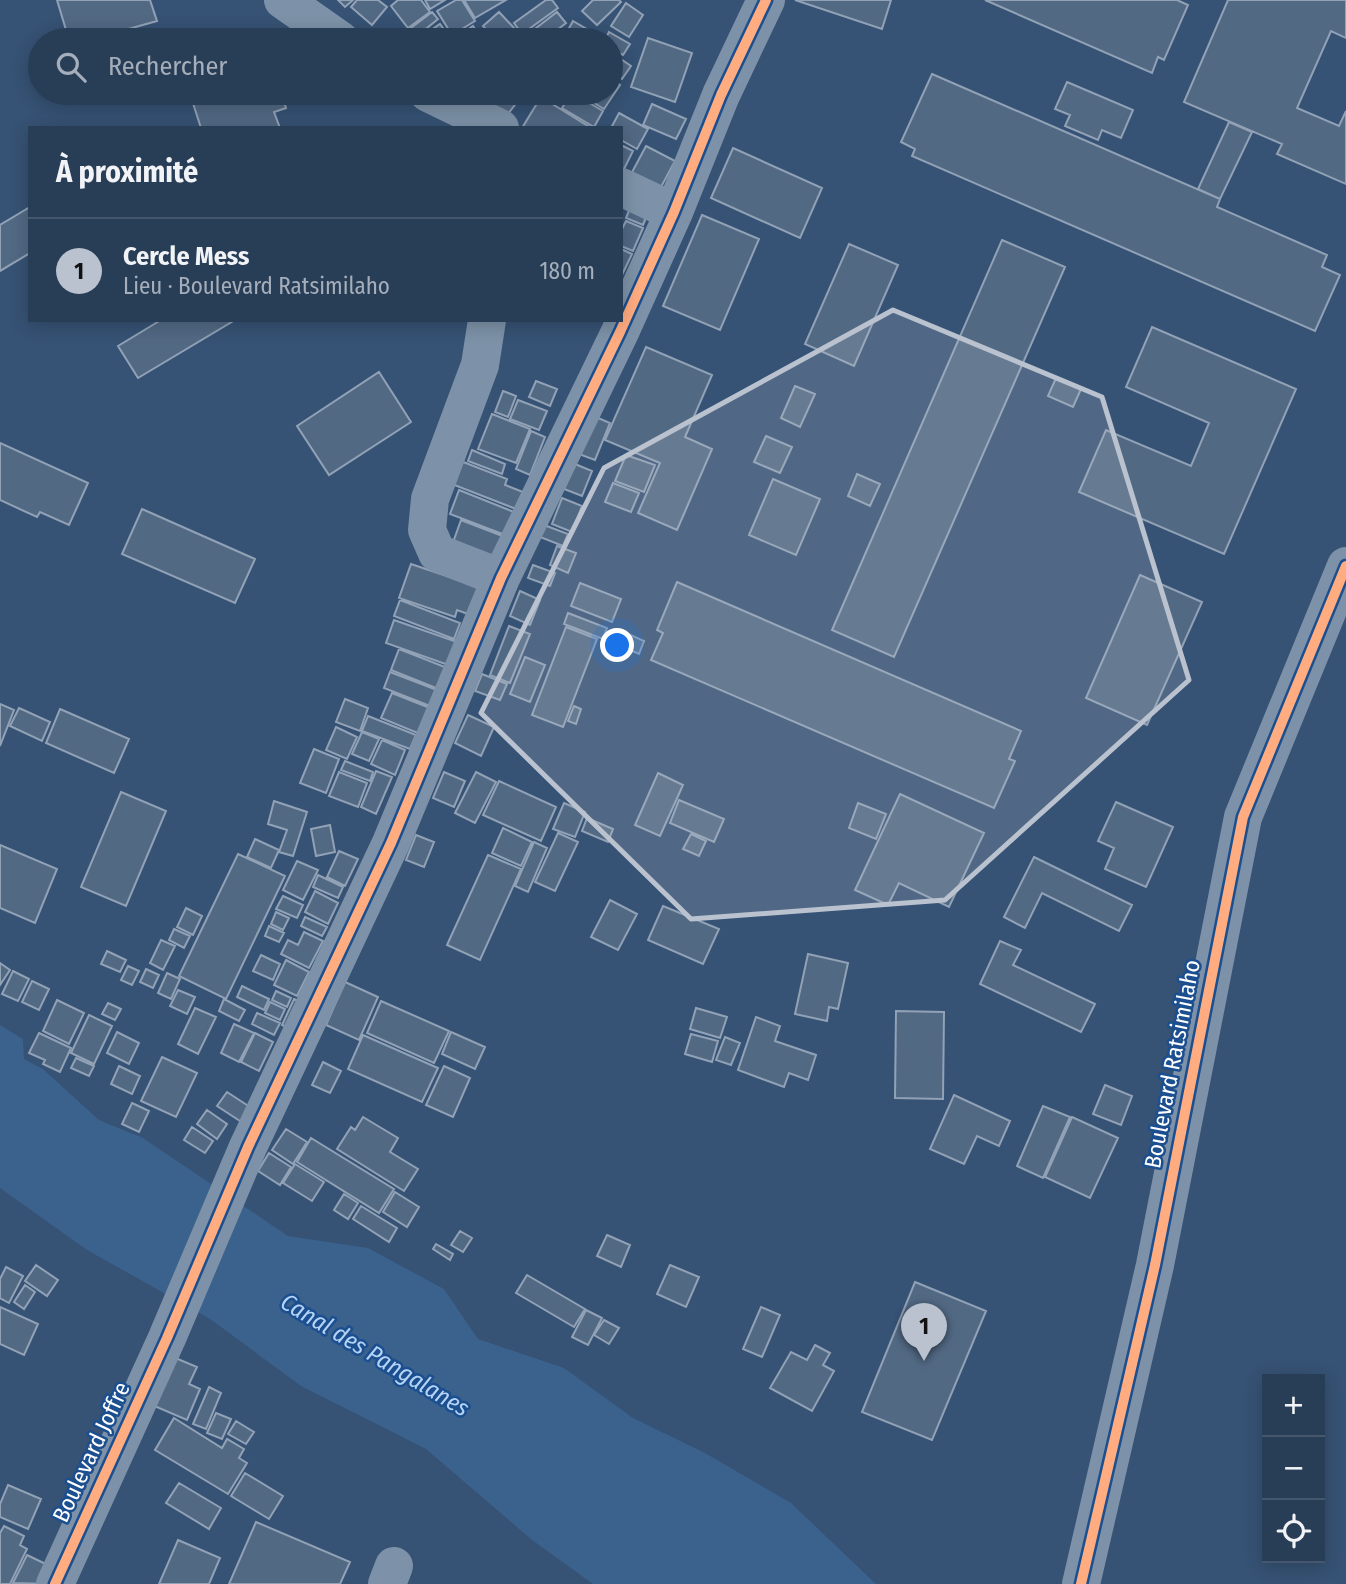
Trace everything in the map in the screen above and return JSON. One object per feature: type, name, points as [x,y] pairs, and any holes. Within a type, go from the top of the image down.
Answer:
[{"type":"street","points":[[283,0],[324,28]]},
{"type":"street","name":"Boulevard Joffre","points":[[55,1584],[167,1338],[248,1147],[391,843],[501,578],[620,332],[674,212],[721,95],[766,0]]},
{"type":"street","points":[[453,105],[496,126]]},
{"type":"street","points":[[623,188],[674,212]]},
{"type":"street","points":[[486,322],[480,365],[430,499],[427,530],[437,553],[501,578]]},
{"type":"street","name":"Boulevard Ratsimilaho","points":[[1081,1584],[1155,1265],[1243,817],[1346,566]]},
{"type":"highlighted area","points":[[893,310],[1102,397],[1189,680],[945,900],[691,919],[481,713],[604,468]]},
{"type":"water","name":"Canal des Pangalanes","points":[[0,1025],[23,1039],[24,1059],[43,1069],[99,1120],[143,1138],[288,1236],[368,1248],[444,1289],[478,1339],[564,1368],[633,1418],[705,1453],[791,1503],[876,1584],[593,1584],[532,1540],[426,1449],[301,1386],[210,1319],[87,1250],[0,1188]]},
{"type":"building","points":[[57,0],[150,0],[157,21],[132,28],[65,28]]},
{"type":"building","points":[[338,0],[353,0],[345,7]]},
{"type":"building","points":[[357,0],[378,0],[387,7],[372,25],[351,7]]},
{"type":"building","points":[[398,0],[421,0],[430,12],[408,28],[391,6]]},
{"type":"building","points":[[425,0],[445,0],[430,9]]},
{"type":"building","points":[[456,0],[462,0],[475,21],[464,28],[448,28],[437,11]]},
{"type":"building","points":[[464,0],[506,0],[475,18]]},
{"type":"building","points":[[546,0],[552,0],[558,8],[530,28],[518,28],[514,23]]},
{"type":"building","points":[[593,0],[621,2],[597,25],[582,11]]},
{"type":"building","points":[[795,0],[891,0],[882,29]]},
{"type":"building","points":[[985,0],[1177,0],[1188,5],[1164,60],[1158,57],[1152,73]]},
{"type":"building","points":[[1228,0],[1346,0],[1346,38],[1331,31],[1297,108],[1339,126],[1346,111],[1346,184],[1277,154],[1282,144],[1184,102]]},
{"type":"building","points":[[626,3],[643,15],[629,37],[623,33],[623,28],[611,26]]},
{"type":"building","points":[[432,12],[438,19],[427,28],[411,28]]},
{"type":"building","points":[[499,12],[514,28],[485,28],[483,26]]},
{"type":"building","points":[[557,12],[566,23],[560,28],[536,28]]},
{"type":"building","points":[[573,21],[585,28],[569,28]]},
{"type":"building","points":[[648,38],[692,53],[675,102],[631,87]]},
{"type":"building","points":[[623,40],[630,44],[623,55]]},
{"type":"building","points":[[623,61],[631,66],[623,78]]},
{"type":"building","points":[[932,74],[1220,199],[1217,207],[1327,255],[1322,267],[1340,275],[1315,331],[912,156],[915,149],[901,142]]},
{"type":"building","points":[[1067,82],[1133,110],[1121,138],[1102,130],[1098,140],[1065,126],[1070,115],[1055,109]]},
{"type":"building","points":[[652,104],[686,119],[676,139],[643,125]]},
{"type":"building","points":[[194,105],[285,105],[286,108],[274,112],[279,126],[200,126]]},
{"type":"building","points":[[487,105],[515,105],[504,119]]},
{"type":"building","points":[[536,105],[554,105],[588,126],[523,126]]},
{"type":"building","points":[[564,105],[593,105],[603,111],[592,126],[562,108]]},
{"type":"building","points":[[619,113],[648,129],[637,149],[623,141],[623,126],[612,126]]},
{"type":"building","points":[[1229,122],[1252,132],[1220,199],[1198,189]]},
{"type":"building","points":[[623,146],[633,151],[623,171]]},
{"type":"building","points":[[646,146],[675,161],[660,189],[631,174]]},
{"type":"building","points":[[733,148],[822,188],[800,238],[711,198]]},
{"type":"building","points":[[633,201],[650,208],[643,225],[626,218]]},
{"type":"building","points":[[28,208],[28,254],[0,271],[0,225]]},
{"type":"building","points":[[702,215],[759,239],[720,330],[663,306]]},
{"type":"building","points":[[626,221],[643,228],[633,251],[623,247],[623,227]]},
{"type":"building","points":[[1002,240],[1065,267],[894,657],[832,630]]},
{"type":"building","points":[[849,244],[898,265],[854,366],[805,344]]},
{"type":"building","points":[[623,250],[632,254],[623,273]]},
{"type":"building","points":[[158,322],[232,322],[138,378],[118,346]]},
{"type":"building","points":[[1152,327],[1296,389],[1224,554],[1079,492],[1106,430],[1191,466],[1209,423],[1126,387]]},
{"type":"building","points":[[646,347],[712,375],[685,437],[712,449],[677,530],[638,513],[660,463],[605,440]]},
{"type":"building","points":[[379,372],[411,422],[329,475],[297,426]]},
{"type":"building","points":[[1056,378],[1081,389],[1073,407],[1048,396]]},
{"type":"building","points":[[536,381],[557,389],[550,406],[529,397]]},
{"type":"building","points":[[795,386],[815,394],[800,427],[781,418]]},
{"type":"building","points":[[503,391],[516,396],[508,417],[495,412]]},
{"type":"building","points":[[518,400],[547,411],[539,430],[510,419]]},
{"type":"building","points":[[492,414],[530,429],[516,463],[478,449]]},
{"type":"building","points":[[591,415],[610,423],[595,460],[576,453]]},
{"type":"building","points":[[531,431],[545,437],[530,475],[516,469]]},
{"type":"building","points":[[766,436],[792,447],[780,473],[754,462]]},
{"type":"building","points":[[0,443],[88,483],[69,525],[40,512],[37,517],[0,500]]},
{"type":"building","points":[[472,450],[505,464],[502,474],[468,461]]},
{"type":"building","points":[[626,455],[655,465],[644,492],[615,481]]},
{"type":"building","points":[[453,458],[507,479],[505,485],[523,492],[516,509],[444,481]]},
{"type":"building","points":[[575,464],[592,471],[582,496],[564,489]]},
{"type":"building","points":[[857,474],[880,484],[870,506],[848,496]]},
{"type":"building","points":[[773,479],[820,499],[796,555],[749,535]]},
{"type":"building","points":[[613,483],[639,493],[631,512],[605,502]]},
{"type":"building","points":[[459,490],[514,512],[505,535],[450,514]]},
{"type":"building","points":[[562,498],[582,506],[572,532],[552,524]]},
{"type":"building","points":[[142,509],[255,559],[235,603],[122,554]]},
{"type":"building","points":[[461,520],[505,537],[494,565],[451,548]]},
{"type":"building","points":[[544,525],[568,534],[563,546],[540,537]]},
{"type":"building","points":[[557,546],[576,553],[568,573],[550,565]]},
{"type":"building","points":[[411,564],[485,589],[476,617],[457,610],[455,617],[399,598]]},
{"type":"building","points":[[533,565],[555,573],[550,586],[528,578]]},
{"type":"building","points":[[1140,575],[1202,602],[1147,725],[1086,698]]},
{"type":"building","points":[[677,582],[1021,731],[1009,759],[1015,761],[994,808],[651,660],[663,633],[657,630]]},
{"type":"building","points":[[580,583],[621,599],[612,622],[571,606]]},
{"type":"building","points":[[520,591],[540,600],[530,625],[510,616]]},
{"type":"building","points":[[400,600],[460,623],[454,639],[394,616]]},
{"type":"building","points":[[568,613],[607,628],[603,639],[564,624]]},
{"type":"building","points":[[394,620],[460,643],[451,666],[386,643]]},
{"type":"building","points":[[509,626],[530,634],[510,683],[490,675]]},
{"type":"building","points":[[566,627],[597,639],[563,727],[532,715]]},
{"type":"building","points":[[626,633],[644,641],[639,654],[621,646]]},
{"type":"building","points":[[399,649],[450,669],[441,690],[391,670]]},
{"type":"building","points":[[525,657],[545,665],[530,702],[510,694]]},
{"type":"building","points":[[390,672],[437,690],[430,706],[384,688]]},
{"type":"building","points":[[482,674],[507,684],[500,700],[475,691]]},
{"type":"building","points":[[392,693],[435,710],[425,736],[381,718]]},
{"type":"building","points":[[345,699],[368,708],[360,731],[336,722]]},
{"type":"building","points":[[0,704],[14,710],[0,746]]},
{"type":"building","points":[[574,706],[581,709],[576,724],[568,721]]},
{"type":"building","points":[[19,708],[50,722],[42,741],[10,726]]},
{"type":"building","points":[[60,709],[129,739],[114,773],[46,743]]},
{"type":"building","points":[[468,715],[494,727],[481,756],[455,743]]},
{"type":"building","points":[[368,716],[416,735],[410,749],[362,731]]},
{"type":"building","points":[[336,727],[357,737],[347,759],[326,750]]},
{"type":"building","points":[[362,732],[379,739],[369,761],[352,754]]},
{"type":"building","points":[[382,740],[405,750],[395,775],[371,764]]},
{"type":"building","points":[[314,749],[339,759],[326,793],[300,783]]},
{"type":"building","points":[[345,761],[373,772],[370,781],[341,770]]},
{"type":"building","points":[[376,771],[392,777],[376,814],[361,807]]},
{"type":"building","points":[[339,772],[367,783],[358,807],[329,796]]},
{"type":"building","points":[[444,772],[465,781],[454,807],[433,798]]},
{"type":"building","points":[[476,772],[496,782],[475,823],[455,813]]},
{"type":"building","points":[[658,773],[683,785],[660,836],[635,825]]},
{"type":"building","points":[[499,781],[556,807],[541,841],[483,815]]},
{"type":"building","points":[[121,792],[166,811],[126,906],[81,887]]},
{"type":"building","points":[[900,794],[984,833],[949,907],[899,883],[888,905],[855,890]]},
{"type":"building","points":[[679,800],[724,819],[714,842],[670,823]]},
{"type":"building","points":[[274,801],[307,812],[293,856],[279,852],[287,830],[268,824]]},
{"type":"building","points":[[1116,802],[1173,827],[1146,887],[1105,869],[1114,848],[1098,841]]},
{"type":"building","points":[[564,803],[585,812],[575,837],[553,829]]},
{"type":"building","points":[[858,803],[886,814],[876,839],[849,828]]},
{"type":"building","points":[[587,818],[613,829],[608,842],[582,831]]},
{"type":"building","points":[[330,825],[335,852],[316,856],[311,829]]},
{"type":"building","points":[[503,828],[532,842],[521,866],[492,853]]},
{"type":"building","points":[[558,833],[578,842],[555,891],[535,882]]},
{"type":"building","points":[[691,834],[706,841],[699,856],[683,849]]},
{"type":"building","points":[[416,835],[434,842],[424,867],[406,860]]},
{"type":"building","points":[[255,839],[279,850],[271,868],[247,857]]},
{"type":"building","points":[[534,842],[547,848],[528,892],[515,886]]},
{"type":"building","points":[[0,845],[57,869],[35,923],[0,908]]},
{"type":"building","points":[[339,851],[358,859],[345,886],[327,877]]},
{"type":"building","points":[[238,854],[285,876],[226,999],[179,976]]},
{"type":"building","points":[[488,855],[521,869],[480,960],[447,945]]},
{"type":"building","points":[[1034,857],[1132,905],[1119,931],[1042,893],[1025,928],[1004,917]]},
{"type":"building","points":[[297,861],[318,870],[303,900],[283,890]]},
{"type":"building","points":[[318,875],[343,887],[338,898],[313,887]]},
{"type":"building","points":[[315,891],[338,903],[328,924],[305,912]]},
{"type":"building","points":[[283,896],[303,905],[297,918],[276,909]]},
{"type":"building","points":[[610,900],[637,914],[618,950],[591,937]]},
{"type":"building","points":[[663,906],[719,929],[703,964],[648,940]]},
{"type":"building","points":[[186,908],[202,916],[193,935],[177,927]]},
{"type":"building","points":[[276,912],[289,918],[283,930],[271,924]]},
{"type":"building","points":[[305,917],[327,927],[322,936],[301,926]]},
{"type":"building","points":[[269,926],[284,933],[279,942],[265,936]]},
{"type":"building","points":[[174,929],[190,936],[184,948],[169,940]]},
{"type":"building","points":[[304,932],[323,941],[309,968],[281,954],[288,940],[298,945]]},
{"type":"building","points":[[161,940],[175,946],[163,970],[150,963]]},
{"type":"building","points":[[1000,941],[1021,950],[1013,965],[1095,1004],[1081,1032],[980,984]]},
{"type":"building","points":[[107,951],[126,960],[120,972],[101,964]]},
{"type":"building","points":[[808,954],[848,963],[838,1009],[829,1007],[827,1021],[795,1014]]},
{"type":"building","points":[[261,955],[280,964],[273,980],[253,971]]},
{"type":"building","points":[[286,960],[309,972],[297,996],[274,985]]},
{"type":"building","points":[[0,963],[10,970],[0,985]]},
{"type":"building","points":[[128,966],[139,971],[132,985],[121,980]]},
{"type":"building","points":[[146,969],[159,975],[153,988],[140,982]]},
{"type":"building","points":[[13,971],[29,979],[18,1001],[2,994]]},
{"type":"building","points":[[167,973],[180,979],[171,999],[158,993]]},
{"type":"building","points":[[32,981],[49,989],[39,1010],[22,1002]]},
{"type":"building","points":[[345,982],[378,997],[359,1040],[326,1025]]},
{"type":"building","points":[[242,986],[269,999],[264,1010],[237,997]]},
{"type":"building","points":[[178,990],[195,997],[187,1014],[170,1006]]},
{"type":"building","points":[[276,991],[291,998],[287,1007],[272,1000]]},
{"type":"building","points":[[224,999],[245,1010],[239,1021],[219,1011]]},
{"type":"building","points":[[294,999],[302,1003],[290,1029],[282,1025]]},
{"type":"building","points":[[57,1000],[84,1013],[69,1044],[43,1031]]},
{"type":"building","points":[[381,1001],[449,1031],[434,1063],[367,1033]]},
{"type":"building","points":[[270,1002],[285,1009],[280,1020],[265,1013]]},
{"type":"building","points":[[108,1003],[121,1009],[115,1020],[102,1014]]},
{"type":"building","points":[[195,1008],[216,1017],[198,1054],[178,1044]]},
{"type":"building","points":[[696,1008],[727,1017],[720,1038],[690,1029]]},
{"type":"building","points":[[896,1011],[944,1012],[943,1099],[895,1098]]},
{"type":"building","points":[[257,1013],[280,1023],[274,1035],[252,1024]]},
{"type":"building","points":[[89,1015],[112,1026],[94,1064],[71,1053]]},
{"type":"building","points":[[756,1017],[780,1026],[775,1041],[816,1055],[808,1080],[789,1073],[784,1087],[738,1070]]},
{"type":"building","points":[[234,1024],[254,1033],[239,1062],[221,1053]]},
{"type":"building","points":[[117,1032],[139,1043],[129,1064],[107,1053]]},
{"type":"building","points":[[451,1032],[485,1047],[475,1069],[442,1054]]},
{"type":"building","points":[[39,1033],[71,1048],[60,1072],[43,1064],[45,1060],[29,1053]]},
{"type":"building","points":[[255,1033],[273,1042],[259,1071],[241,1062]]},
{"type":"building","points":[[691,1034],[718,1041],[712,1062],[685,1054]]},
{"type":"building","points":[[363,1035],[438,1068],[422,1102],[348,1069]]},
{"type":"building","points":[[725,1037],[740,1043],[731,1065],[716,1060]]},
{"type":"building","points":[[162,1057],[197,1073],[176,1117],[141,1101]]},
{"type":"building","points":[[76,1058],[94,1066],[89,1076],[71,1068]]},
{"type":"building","points":[[323,1062],[341,1071],[330,1093],[312,1085]]},
{"type":"building","points":[[119,1066],[140,1076],[132,1094],[111,1084]]},
{"type":"building","points":[[444,1066],[470,1078],[453,1117],[426,1105]]},
{"type":"building","points":[[1105,1085],[1132,1096],[1121,1125],[1093,1114]]},
{"type":"building","points":[[227,1092],[253,1109],[243,1123],[217,1106]]},
{"type":"building","points":[[954,1095],[1010,1121],[999,1146],[977,1136],[964,1164],[930,1149]]},
{"type":"building","points":[[132,1103],[149,1111],[139,1132],[122,1124]]},
{"type":"building","points":[[1043,1106],[1070,1117],[1043,1178],[1017,1166]]},
{"type":"building","points":[[207,1110],[227,1124],[217,1139],[197,1124]]},
{"type":"building","points":[[363,1117],[398,1138],[390,1152],[418,1169],[404,1191],[337,1149],[351,1127],[355,1130]]},
{"type":"building","points":[[1072,1117],[1118,1138],[1090,1198],[1045,1177]]},
{"type":"building","points":[[192,1127],[213,1141],[205,1153],[184,1140]]},
{"type":"building","points":[[286,1129],[307,1142],[293,1164],[272,1150]]},
{"type":"building","points":[[311,1138],[394,1189],[379,1213],[297,1162]]},
{"type":"building","points":[[269,1153],[291,1167],[280,1185],[258,1171]]},
{"type":"building","points":[[295,1164],[324,1182],[312,1201],[283,1183]]},
{"type":"building","points":[[395,1192],[419,1207],[407,1227],[383,1212]]},
{"type":"building","points":[[344,1194],[358,1203],[348,1219],[334,1210]]},
{"type":"building","points":[[361,1206],[397,1228],[389,1242],[353,1219]]},
{"type":"building","points":[[460,1231],[472,1238],[463,1252],[451,1245]]},
{"type":"building","points":[[607,1235],[630,1245],[621,1267],[597,1256]]},
{"type":"building","points":[[436,1244],[453,1254],[450,1260],[433,1249]]},
{"type":"building","points":[[36,1265],[58,1280],[47,1296],[25,1281]]},
{"type":"building","points":[[670,1265],[699,1277],[686,1307],[657,1294]]},
{"type":"building","points":[[6,1267],[23,1276],[9,1303],[0,1298],[0,1279]]},
{"type":"building","points":[[527,1275],[585,1309],[574,1327],[516,1293]]},
{"type":"building","points":[[915,1282],[986,1311],[932,1440],[862,1412]]},
{"type":"building","points":[[25,1285],[35,1292],[24,1309],[14,1302]]},
{"type":"building","points":[[0,1307],[38,1324],[24,1355],[0,1344]]},
{"type":"building","points":[[761,1307],[780,1315],[762,1357],[743,1349]]},
{"type":"building","points":[[586,1310],[602,1318],[588,1345],[572,1337]]},
{"type":"building","points":[[604,1320],[619,1328],[609,1344],[594,1335]]},
{"type":"building","points":[[815,1345],[830,1353],[823,1365],[834,1371],[812,1411],[770,1388],[791,1352],[807,1360]]},
{"type":"building","points":[[173,1357],[197,1367],[189,1384],[200,1389],[187,1420],[152,1405]]},
{"type":"building","points":[[209,1387],[221,1393],[206,1429],[193,1424]]},
{"type":"building","points":[[216,1413],[231,1419],[222,1439],[207,1433]]},
{"type":"building","points":[[174,1418],[222,1448],[227,1439],[244,1449],[239,1458],[247,1463],[228,1494],[155,1450]]},
{"type":"building","points":[[236,1421],[254,1432],[246,1444],[228,1434]]},
{"type":"building","points":[[245,1473],[283,1496],[269,1519],[231,1496]]},
{"type":"building","points":[[179,1483],[221,1508],[209,1529],[166,1503]]},
{"type":"building","points":[[8,1485],[41,1499],[28,1529],[0,1517],[0,1504]]},
{"type":"building","points":[[256,1522],[350,1562],[340,1584],[229,1584]]},
{"type":"building","points":[[4,1526],[24,1536],[20,1545],[27,1549],[10,1584],[0,1584],[0,1533]]},
{"type":"building","points":[[178,1540],[220,1558],[209,1584],[159,1584]]},
{"type":"building","points":[[27,1555],[56,1569],[48,1584],[13,1583]]},
{"type":"cycle path","points":[[55,1584],[167,1338],[248,1147],[391,843],[501,578],[620,332],[674,212],[721,95],[766,0]]},
{"type":"cycle path","points":[[1081,1584],[1155,1265],[1243,817],[1346,566]]},
{"type":"place","name":"Cercle Mess","points":[[924,1361]]}]
